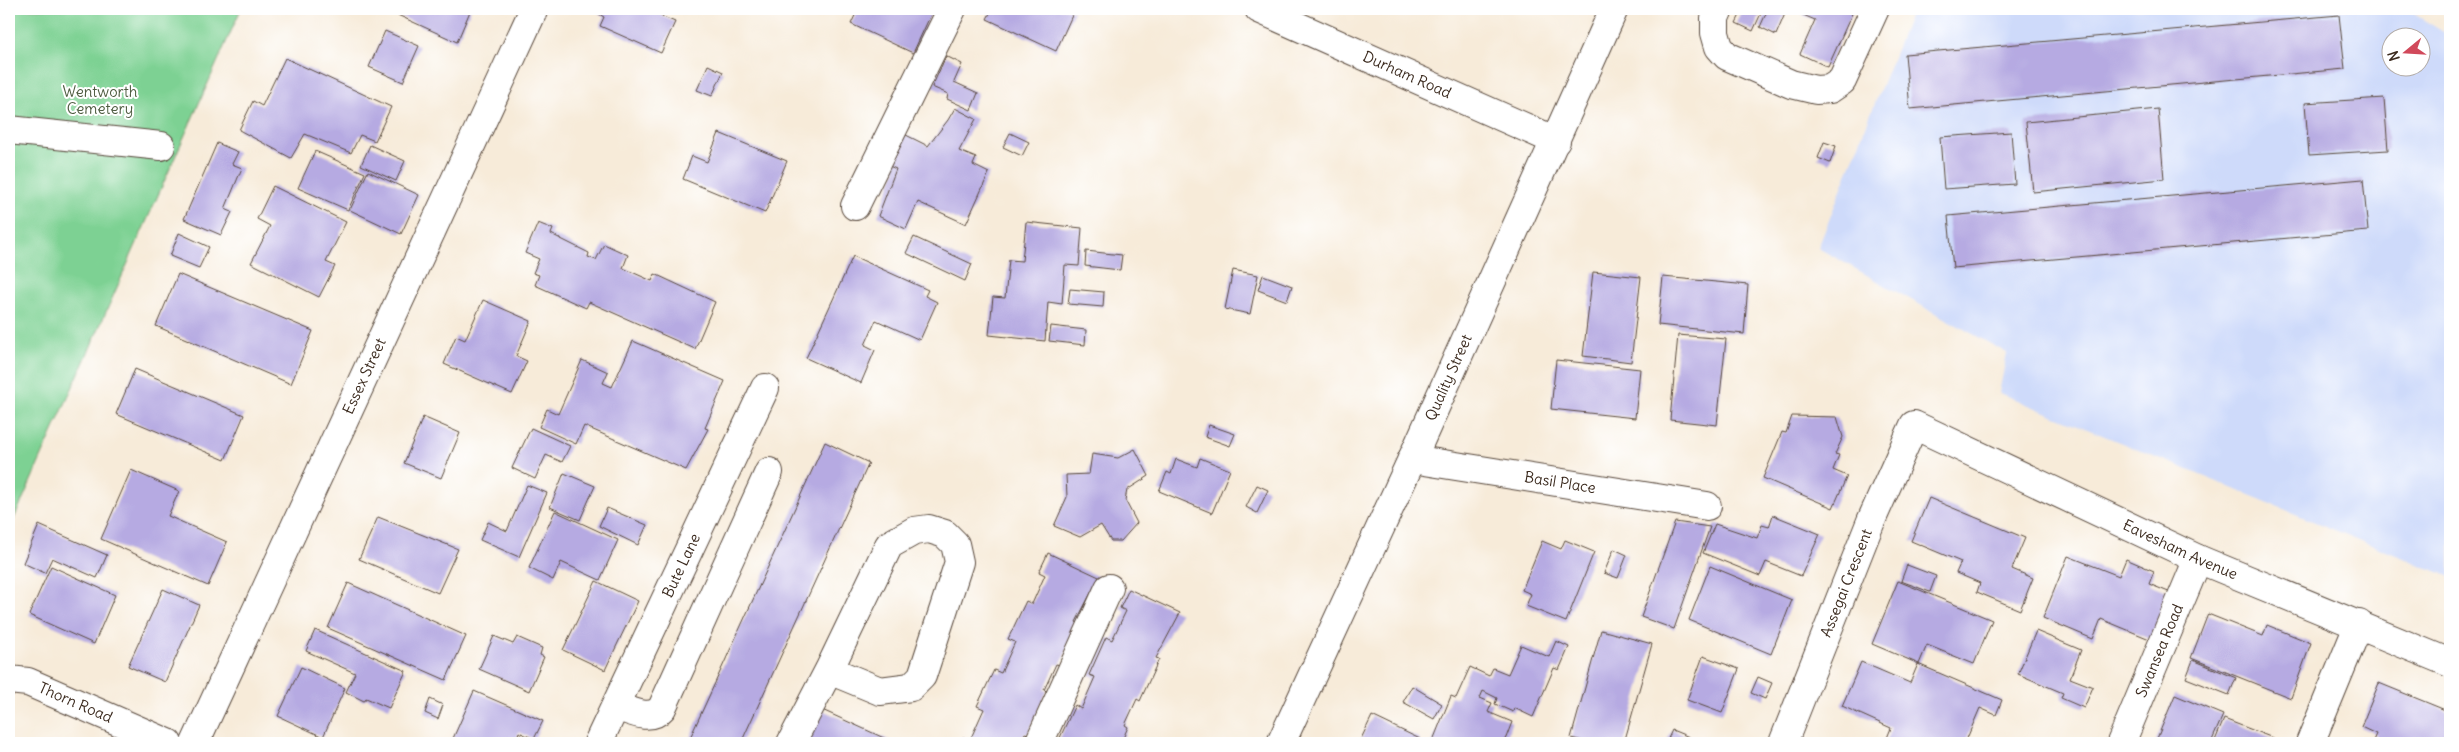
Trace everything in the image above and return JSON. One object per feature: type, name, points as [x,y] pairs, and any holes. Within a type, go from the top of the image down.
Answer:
[{"type":"street","name":"Essex Street","points":[[195,743],[534,9]]},
{"type":"street","points":[[855,206],[952,9]]},
{"type":"street","name":"Durham Road","points":[[1258,9],[1556,141]]},
{"type":"street","name":"Quality Street","points":[[1281,743],[1412,459],[1614,9]]},
{"type":"street","points":[[1719,9],[1715,18],[1715,33],[1719,47],[1727,56],[1791,84],[1816,90],[1830,89],[1842,81],[1875,9]]},
{"type":"street","points":[[9,130],[161,146]]},
{"type":"street","name":"Bute Lane","points":[[598,743],[765,388]]},
{"type":"street","name":"Eavesham Avenue","points":[[1914,425],[2198,559],[2450,663]]},
{"type":"street","name":"Assegai Crescent","points":[[1783,743],[1871,521],[1914,425]]},
{"type":"street","name":"Basil Place","points":[[1412,459],[1707,506]]},
{"type":"street","points":[[616,706],[650,715],[657,714],[662,708],[769,472]]},
{"type":"street","points":[[719,486],[753,507]]},
{"type":"street","points":[[792,743],[830,670],[889,544],[914,531],[929,530],[946,534],[956,544],[959,562],[922,676],[911,687],[880,691],[830,670]]},
{"type":"street","name":"Swansea Road","points":[[2121,743],[2198,559]]},
{"type":"street","points":[[1039,743],[1109,588]]},
{"type":"street","points":[[2310,743],[2359,624]]},
{"type":"street","name":"Thorn Road","points":[[9,680],[28,682],[168,743]]},
{"type":"shaded area","points":[[1912,9],[2406,9],[2450,36],[2450,577],[1999,393],[2007,353],[1818,248]]},
{"type":"green space","name":"Wentworth Cemetery","points":[[9,9],[241,9],[9,530]]},
{"type":"building","points":[[392,9],[471,9],[457,42],[391,12]]},
{"type":"building","points":[[602,9],[664,9],[661,16],[675,22],[661,53],[600,26],[604,17],[599,14]]},
{"type":"building","points":[[858,9],[927,9],[932,12],[913,53],[851,24]]},
{"type":"building","points":[[992,9],[1068,9],[1074,11],[1056,51],[987,19]]},
{"type":"building","points":[[1743,9],[1763,9],[1753,31],[1736,23]]},
{"type":"building","points":[[1768,9],[1787,9],[1776,35],[1760,27]]},
{"type":"building","points":[[1789,9],[1854,9],[1828,67],[1800,54],[1815,20]]},
{"type":"building","points":[[2339,15],[2345,69],[1910,109],[1905,54]]},
{"type":"building","points":[[385,31],[419,46],[403,82],[369,67]]},
{"type":"building","points":[[946,56],[962,64],[954,82],[978,93],[971,110],[947,99],[948,94],[932,87]]},
{"type":"building","points":[[285,58],[391,107],[375,141],[360,135],[351,153],[305,134],[291,158],[239,130],[253,101],[262,106]]},
{"type":"building","points":[[708,65],[723,72],[712,96],[697,90]]},
{"type":"building","points":[[2384,98],[2388,150],[2309,155],[2305,103]]},
{"type":"building","points":[[955,108],[976,119],[959,151],[976,158],[973,165],[989,173],[966,224],[918,202],[906,229],[878,216],[896,169],[887,165],[902,133],[928,146]]},
{"type":"building","points":[[2158,109],[2164,179],[2033,192],[2026,122]]},
{"type":"building","points":[[2011,132],[2015,184],[1944,189],[1940,137]]},
{"type":"building","points":[[719,133],[787,161],[765,213],[683,179],[692,156],[707,162]]},
{"type":"building","points":[[1010,133],[1029,142],[1022,156],[1003,147]]},
{"type":"building","points":[[1824,142],[1836,146],[1830,163],[1818,158]]},
{"type":"building","points":[[217,143],[238,152],[232,164],[242,168],[225,209],[232,212],[221,235],[184,219]]},
{"type":"building","points":[[370,145],[405,161],[396,181],[361,165]]},
{"type":"building","points":[[315,151],[365,173],[348,210],[298,188]]},
{"type":"building","points":[[368,171],[419,195],[401,234],[350,210]]},
{"type":"building","points":[[2363,179],[2368,231],[1953,268],[1948,216]]},
{"type":"building","points":[[273,186],[346,222],[326,262],[335,266],[319,297],[251,263],[270,226],[257,219]]},
{"type":"building","points":[[1026,222],[1082,228],[1079,266],[1065,265],[1062,304],[1048,302],[1045,341],[989,335],[993,297],[1005,298],[1009,260],[1022,261]]},
{"type":"building","points":[[538,223],[553,229],[551,234],[589,253],[588,257],[596,260],[604,244],[628,255],[623,268],[652,281],[655,274],[715,302],[695,349],[589,302],[586,308],[535,285],[539,275],[533,273],[539,259],[525,253]]},
{"type":"building","points":[[179,233],[209,247],[199,268],[170,256]]},
{"type":"building","points":[[914,237],[972,264],[965,281],[906,253]]},
{"type":"building","points":[[1086,251],[1122,255],[1120,270],[1085,266]]},
{"type":"building","points":[[853,256],[928,290],[925,296],[937,302],[920,340],[876,320],[865,345],[875,350],[861,383],[806,358]]},
{"type":"building","points":[[1233,270],[1258,275],[1250,314],[1225,309]]},
{"type":"building","points":[[1593,272],[1641,277],[1631,362],[1583,356]]},
{"type":"building","points":[[178,274],[313,331],[291,384],[156,326]]},
{"type":"building","points":[[1263,275],[1292,286],[1287,301],[1258,290]]},
{"type":"building","points":[[1663,277],[1748,285],[1744,334],[1658,325]]},
{"type":"building","points":[[1070,289],[1104,292],[1103,307],[1068,304]]},
{"type":"building","points":[[483,300],[531,321],[516,356],[527,361],[512,394],[444,364],[456,336],[465,340]]},
{"type":"building","points":[[1051,326],[1086,330],[1085,345],[1049,341]]},
{"type":"building","points":[[1678,335],[1726,339],[1717,425],[1670,420]]},
{"type":"building","points":[[633,341],[725,381],[705,428],[708,429],[686,470],[584,426],[576,444],[539,427],[547,409],[558,414],[582,360],[608,372],[603,383],[612,387]]},
{"type":"building","points":[[1556,360],[1640,369],[1635,418],[1551,409]]},
{"type":"building","points":[[135,369],[244,415],[225,460],[116,414]]},
{"type":"building","points":[[1792,416],[1837,417],[1843,437],[1835,454],[1839,455],[1833,470],[1847,476],[1833,508],[1763,478],[1782,432],[1786,433]]},
{"type":"building","points":[[423,417],[460,433],[441,478],[404,463]]},
{"type":"building","points":[[1209,425],[1235,434],[1230,446],[1205,437]]},
{"type":"building","points":[[531,428],[570,446],[562,462],[546,455],[535,479],[512,468]]},
{"type":"building","points":[[825,442],[869,463],[741,743],[690,743],[689,740]]},
{"type":"building","points":[[1135,449],[1149,476],[1127,490],[1125,500],[1137,523],[1121,541],[1111,541],[1101,525],[1080,537],[1054,526],[1067,497],[1066,475],[1089,474],[1092,454],[1118,458]]},
{"type":"building","points":[[1200,458],[1230,470],[1212,513],[1159,491],[1167,472],[1171,474],[1176,459],[1197,467]]},
{"type":"building","points":[[131,470],[179,491],[168,516],[227,542],[208,586],[101,539]]},
{"type":"building","points":[[564,473],[595,486],[580,520],[550,507]]},
{"type":"building","points":[[527,485],[547,493],[519,557],[480,540],[488,522],[507,531]]},
{"type":"building","points":[[1257,485],[1268,490],[1257,513],[1246,507]]},
{"type":"building","points":[[1929,498],[2025,538],[2012,569],[2033,578],[2020,610],[1977,592],[1980,583],[1956,573],[1961,562],[1911,541]]},
{"type":"building","points":[[607,508],[647,525],[638,545],[599,526]]},
{"type":"building","points":[[555,511],[618,540],[600,580],[561,562],[553,580],[529,568]]},
{"type":"building","points":[[1773,515],[1820,534],[1801,576],[1766,562],[1760,576],[1703,553],[1715,524],[1757,538],[1762,525],[1769,527]]},
{"type":"building","points":[[378,517],[458,549],[438,593],[359,559]]},
{"type":"building","points":[[1675,522],[1710,527],[1674,629],[1641,617]]},
{"type":"building","points":[[39,525],[107,555],[97,578],[52,558],[45,573],[23,563]]},
{"type":"building","points":[[1565,540],[1594,552],[1566,622],[1526,606],[1531,594],[1522,590],[1542,541],[1561,549]]},
{"type":"building","points":[[1614,549],[1627,555],[1618,578],[1604,573]]},
{"type":"building","points":[[1048,553],[1099,577],[1076,622],[1079,624],[1060,665],[1056,664],[1044,690],[1047,691],[1028,734],[1025,733],[1020,743],[960,743],[963,737],[970,740],[984,709],[977,706],[994,670],[1001,673],[1015,642],[1008,639],[1026,601],[1032,604],[1045,575],[1039,572]]},
{"type":"building","points":[[2068,556],[2119,576],[2126,559],[2154,571],[2149,584],[2171,593],[2152,640],[2101,619],[2093,639],[2043,618]]},
{"type":"building","points":[[1907,565],[1936,576],[1930,592],[1901,581]]},
{"type":"building","points":[[51,566],[115,595],[94,644],[29,615]]},
{"type":"building","points":[[1710,566],[1792,600],[1771,654],[1689,620]]},
{"type":"building","points":[[596,581],[638,601],[605,670],[563,650]]},
{"type":"building","points":[[1898,581],[1992,620],[1974,664],[1927,645],[1919,664],[1872,644]]},
{"type":"building","points":[[348,583],[466,636],[446,680],[328,628]]},
{"type":"building","points":[[163,589],[199,605],[165,682],[128,666]]},
{"type":"building","points":[[1129,589],[1180,613],[1156,658],[1159,659],[1140,701],[1137,699],[1125,725],[1128,727],[1121,743],[1058,742],[1075,705],[1081,709],[1095,677],[1089,675],[1106,637],[1112,640],[1126,611],[1120,608]]},
{"type":"building","points":[[2208,614],[2263,636],[2267,625],[2311,643],[2291,698],[2191,658]]},
{"type":"building","points":[[315,630],[406,671],[389,708],[366,698],[364,701],[346,692],[355,673],[306,651]]},
{"type":"building","points":[[1601,630],[1652,644],[1624,743],[1591,743],[1571,738]]},
{"type":"building","points":[[2036,631],[2081,650],[2070,678],[2093,687],[2084,708],[2061,698],[2063,693],[2018,674]]},
{"type":"building","points":[[494,636],[513,644],[517,637],[542,648],[540,655],[544,657],[529,691],[479,669]]},
{"type":"building","points":[[1556,641],[1569,647],[1559,670],[1554,668],[1533,717],[1514,708],[1513,712],[1495,704],[1497,698],[1483,691],[1480,698],[1492,703],[1488,712],[1512,722],[1504,743],[1432,743],[1451,696],[1456,698],[1470,667],[1489,676],[1493,668],[1508,674],[1521,645],[1549,657]]},
{"type":"building","points":[[1703,656],[1739,669],[1722,713],[1687,700]]},
{"type":"building","points":[[2193,660],[2236,678],[2229,695],[2186,678]]},
{"type":"building","points":[[1861,662],[1910,683],[1918,664],[2002,700],[1996,715],[1980,708],[1965,743],[1885,743],[1891,728],[1842,706]]},
{"type":"building","points":[[301,667],[345,688],[323,737],[278,716]]},
{"type":"building","points":[[1758,677],[1772,683],[1765,699],[1751,693]]},
{"type":"building","points":[[2379,683],[2450,712],[2450,743],[2372,743],[2376,734],[2361,727]]},
{"type":"building","points":[[1412,686],[1442,704],[1434,719],[1403,702]]},
{"type":"building","points":[[474,691],[543,721],[534,739],[519,732],[515,743],[451,743]]},
{"type":"building","points":[[2175,695],[2223,715],[2211,743],[2162,743],[2156,741]]},
{"type":"building","points":[[430,699],[443,705],[438,719],[425,713]]},
{"type":"building","points":[[820,709],[895,743],[804,743]]},
{"type":"building","points":[[1372,716],[1420,739],[1418,743],[1359,743]]},
{"type":"building","points":[[2224,719],[2273,738],[2271,743],[2214,743]]},
{"type":"building","points":[[1672,730],[1704,743],[1666,743]]}]
